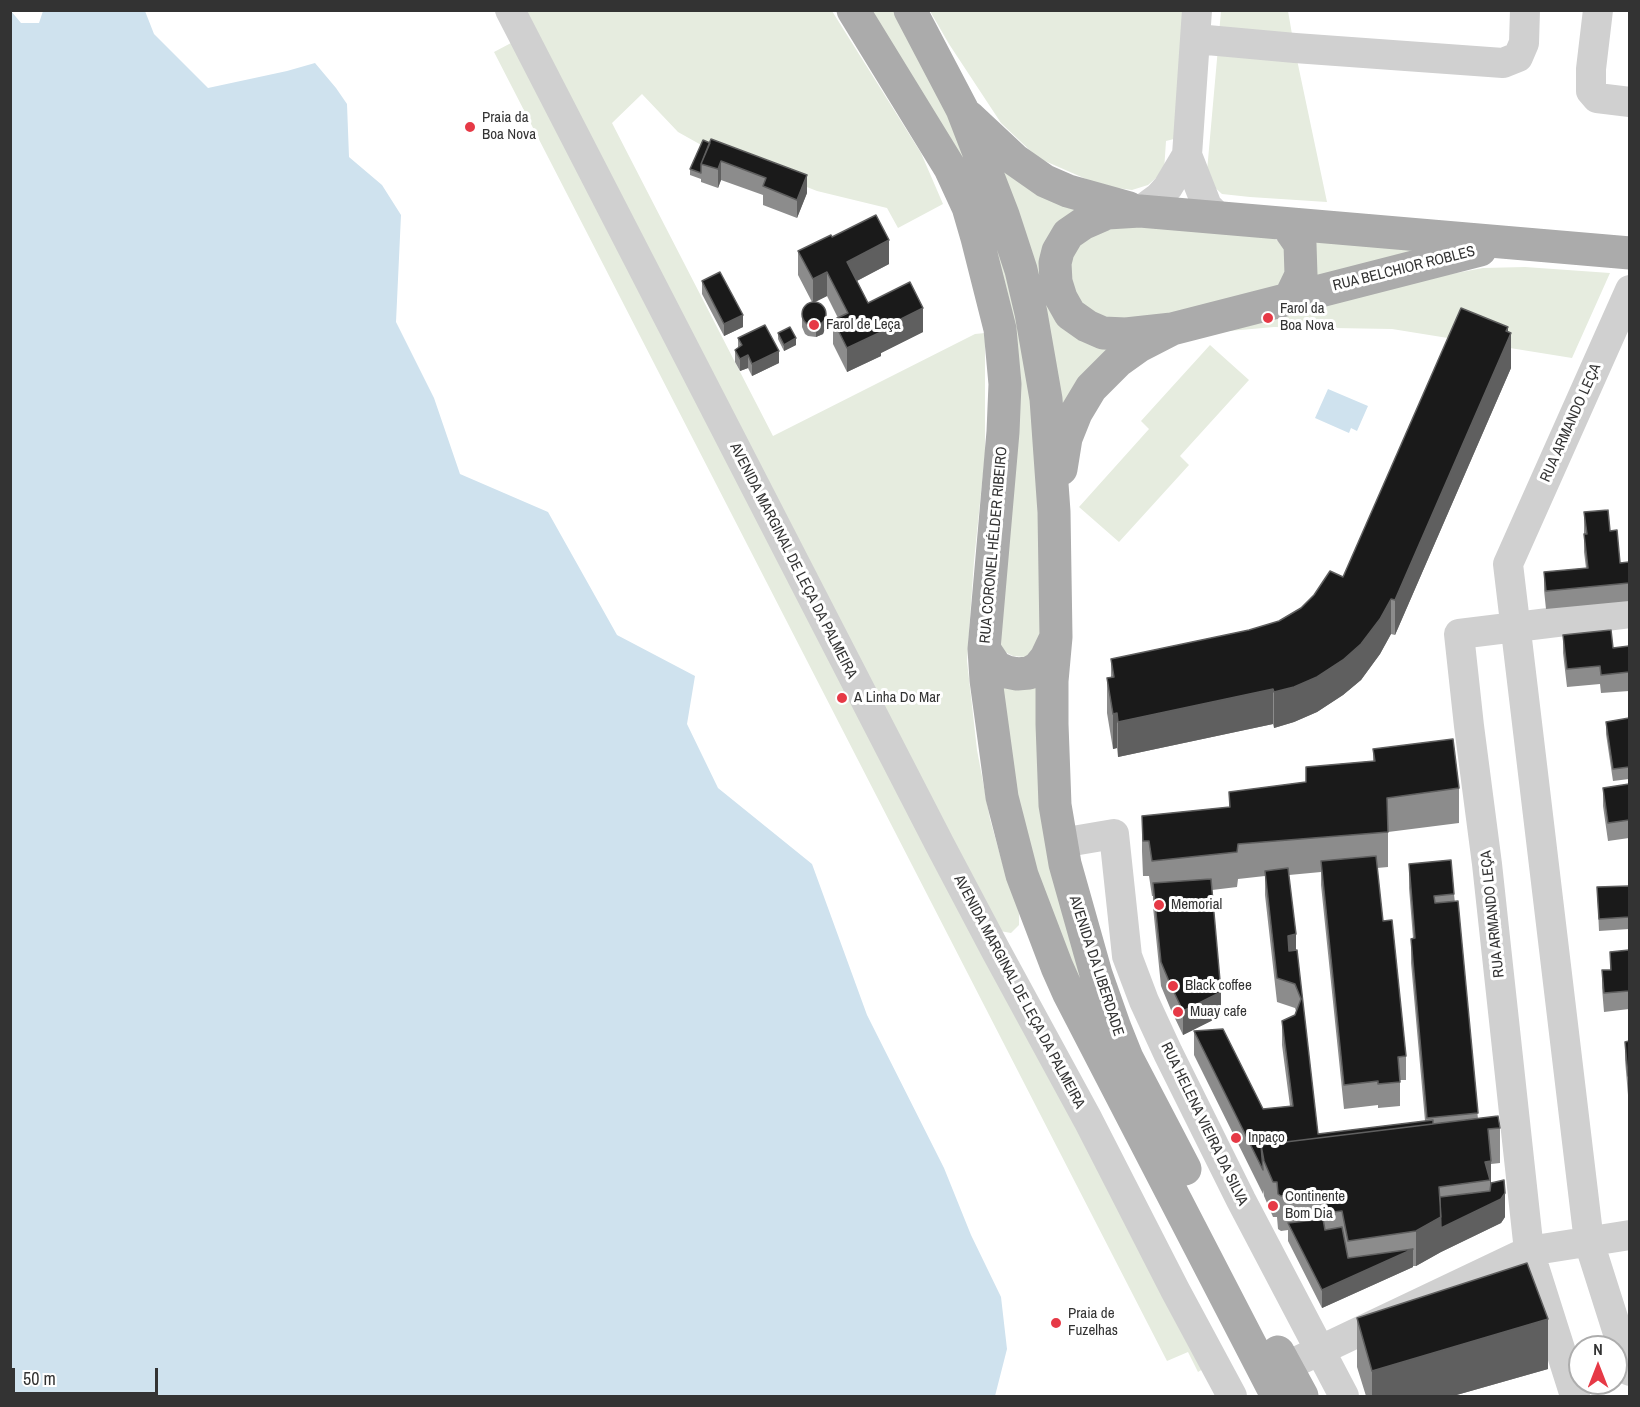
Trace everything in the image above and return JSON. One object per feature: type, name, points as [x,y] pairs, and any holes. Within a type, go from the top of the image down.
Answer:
[{"type":"main road","name":"RUA CORONEL HÉLDER RIBEIRO","points":[[853,10],[950,168],[968,207],[978,238],[1000,329],[1005,384],[984,649],[996,667],[1017,674],[1029,673],[1038,668],[1046,658],[1056,637],[1054,512],[1046,399],[1031,314],[1021,270],[1003,214],[962,109],[910,10]]},
{"type":"main road","name":"RUA BELCHIOR ROBLES","points":[[962,109],[1015,160],[1045,180],[1068,191],[1140,211]]},
{"type":"main road","name":"RUA BELCHIOR ROBLES","points":[[1518,244],[1471,252],[1172,329],[1126,334],[1103,333],[1070,314],[1061,298],[1056,282],[1055,263],[1058,251],[1068,234],[1083,223],[1107,213],[1140,211],[1629,253]]},
{"type":"main road","points":[[1286,224],[1300,244],[1301,275],[1290,298]]},
{"type":"main road","name":"RUA BELCHIOR ROBLES","points":[[1054,512],[1066,438],[1076,413],[1091,388],[1118,361],[1139,346],[1172,329]]},
{"type":"main road","name":"AVENIDA DA LIBERDADE","points":[[1056,637],[1052,681],[1055,805],[1065,864],[1096,974],[1123,1048],[1276,1380]]},
{"type":"main road","name":"AVENIDA DA LIBERDADE","points":[[984,649],[986,681],[1002,797],[1022,875],[1069,994],[1276,1380],[1302,1396]]},
{"type":"street","name":"AVENIDA MARGINAL DE LEÇA DA PALMEIRA","points":[[510,10],[946,855],[1232,1396]]},
{"type":"street","points":[[1218,217],[1207,206],[1187,155],[1197,25],[1295,48],[1503,63],[1518,57],[1524,43],[1525,10]]},
{"type":"street","points":[[1598,10],[1591,69],[1591,91],[1597,98],[1629,102]]},
{"type":"street","points":[[1140,211],[1168,187],[1187,155]]},
{"type":"street","name":"RUA ARMANDO LEÇA","points":[[1629,290],[1508,564],[1589,1242],[1629,1371]]},
{"type":"street","name":"RUA ARMANDO LEÇA","points":[[1529,1251],[1487,864],[1459,634],[1629,614]]},
{"type":"street","name":"RUA HELENA VIEIRA DA SILVA","points":[[1061,843],[1114,834],[1127,956],[1144,1000],[1241,1200],[1344,1396]]},
{"type":"street","points":[[1276,1380],[1320,1350],[1529,1251],[1629,1235]]},
{"type":"street","points":[[1529,1251],[1575,1396]]},
{"type":"shaded area","points":[[524,11],[832,11],[921,153],[943,204],[898,228],[887,208],[817,191],[703,146],[678,132],[642,94],[612,123],[773,436],[975,334],[985,333],[985,454],[967,661],[977,750],[990,819],[1019,913],[1019,925],[1011,933],[1000,931]]},
{"type":"shaded area","points":[[868,11],[895,11],[961,138],[1019,308],[1034,391],[1042,643],[1035,652],[1025,657],[1013,656],[1001,650],[997,641],[1014,356]]},
{"type":"shaded area","points":[[930,11],[1183,11],[1174,139],[1166,141],[1164,171],[1148,185],[1132,190],[1102,186],[1038,158],[1001,123]]},
{"type":"shaded area","points":[[1221,11],[1288,11],[1293,40],[1219,34]]},
{"type":"shaded area","points":[[511,43],[1203,1369],[1198,1372],[1188,1352],[1167,1361],[494,52]]},
{"type":"shaded area","points":[[1218,48],[1296,55],[1327,202],[1222,194],[1213,186],[1207,171]]},
{"type":"shaded area","points":[[990,151],[1092,208],[1047,289],[1123,345],[1060,429]]},
{"type":"shaded area","points":[[1105,225],[1269,235],[1286,251],[1289,262],[1282,283],[1272,289],[1127,325],[1079,309],[1067,269],[1074,247]]},
{"type":"shaded area","points":[[1308,238],[1437,250],[1312,279]]},
{"type":"shaded area","points":[[1525,267],[1610,273],[1572,358],[1392,329],[1274,327],[1207,333],[1451,274],[1483,268]]},
{"type":"shaded area","points":[[1210,345],[1249,380],[1180,456],[1189,465],[1119,542],[1079,507],[1149,429],[1141,421]]},
{"type":"shaded area","points":[[996,682],[1040,683],[1129,1081],[1036,888]]},
{"type":"water","points":[[11,11],[21,23],[39,23],[43,11],[145,11],[154,34],[208,88],[315,63],[336,88],[347,104],[349,157],[382,185],[401,215],[396,322],[434,398],[460,474],[548,512],[617,635],[695,676],[687,724],[718,788],[812,864],[867,1015],[944,1168],[971,1235],[1001,1297],[1007,1349],[995,1396],[11,1396]]},
{"type":"water","points":[[1328,389],[1368,406],[1357,431],[1351,428],[1349,433],[1315,418]]},
{"type":"building","points":[[711,139],[807,175],[797,200],[763,186],[766,178],[721,161],[718,169],[701,164]]},
{"type":"building","points":[[703,140],[710,143],[701,164],[701,173],[690,169]]},
{"type":"building","points":[[876,215],[889,240],[847,262],[868,303],[910,282],[923,308],[847,348],[833,320],[848,313],[827,272],[813,279],[798,251]]},
{"type":"building","points":[[720,272],[743,315],[724,324],[702,281]]},
{"type":"building","points":[[814,302],[822,306],[826,314],[822,322],[814,326],[806,322],[802,314],[806,306]]},
{"type":"building","points":[[1461,308],[1508,327],[1506,331],[1511,333],[1395,600],[1391,599],[1380,619],[1361,644],[1343,660],[1317,677],[1294,687],[1274,692],[1273,689],[1118,722],[1117,713],[1113,714],[1107,678],[1114,677],[1111,659],[1249,630],[1279,621],[1301,608],[1314,595],[1330,571],[1343,577]]},
{"type":"building","points":[[765,325],[779,351],[752,364],[748,355],[740,359],[735,350],[742,345],[738,338]]},
{"type":"building","points":[[790,327],[796,338],[784,345],[778,333]]},
{"type":"building","points":[[1608,510],[1610,531],[1617,530],[1620,563],[1629,562],[1629,583],[1546,591],[1544,572],[1588,568],[1584,512]]},
{"type":"building","points":[[1611,630],[1613,648],[1629,646],[1629,672],[1601,675],[1600,666],[1567,669],[1563,635]]},
{"type":"building","points":[[1629,718],[1629,767],[1613,769],[1606,722]]},
{"type":"building","points":[[1453,739],[1459,788],[1387,798],[1388,832],[1238,844],[1237,852],[1152,861],[1149,841],[1143,841],[1142,816],[1230,807],[1229,792],[1306,782],[1306,767],[1375,761],[1373,749]]},
{"type":"building","points":[[1629,784],[1629,820],[1608,823],[1603,788]]},
{"type":"building","points":[[1376,856],[1383,921],[1392,920],[1406,1056],[1398,1057],[1400,1082],[1378,1084],[1378,1081],[1344,1085],[1321,861]]},
{"type":"building","points":[[1451,860],[1454,894],[1434,896],[1435,903],[1458,901],[1478,1113],[1427,1118],[1411,939],[1415,938],[1409,864]]},
{"type":"building","points":[[1288,868],[1296,934],[1288,936],[1289,951],[1297,950],[1318,1134],[1433,1120],[1433,1124],[1261,1145],[1263,1170],[1194,1031],[1223,1029],[1263,1109],[1293,1106],[1282,1021],[1295,1015],[1301,999],[1295,984],[1277,978],[1265,871]]},
{"type":"building","points":[[1211,879],[1221,992],[1183,1011],[1161,962],[1153,883]]},
{"type":"building","points":[[1629,886],[1629,917],[1599,919],[1597,887]]},
{"type":"building","points":[[1629,950],[1629,991],[1604,993],[1602,970],[1611,970],[1610,952]]},
{"type":"building","points":[[1629,1041],[1629,1076],[1628,1076],[1625,1042]]},
{"type":"building","points":[[1498,1116],[1500,1128],[1488,1129],[1491,1161],[1485,1162],[1490,1180],[1439,1187],[1441,1217],[1416,1231],[1348,1241],[1342,1211],[1325,1213],[1323,1191],[1281,1196],[1278,1194],[1277,1182],[1273,1182],[1264,1161],[1261,1145]]},
{"type":"building","points":[[1504,1180],[1505,1193],[1501,1199],[1441,1228],[1440,1197],[1490,1191],[1491,1183]]},
{"type":"building","points":[[1323,1219],[1325,1230],[1342,1227],[1348,1258],[1413,1249],[1322,1290],[1288,1223]]},
{"type":"building","points":[[1527,1263],[1548,1319],[1372,1371],[1357,1318]]},
{"type":"place","name":"Praia da Boa Nova","points":[[470,127]]},
{"type":"place","name":"Farol da Boa Nova","points":[[1268,318]]},
{"type":"place","name":"Farol de Leça","points":[[814,325]]},
{"type":"place","name":"A Linha Do Mar","points":[[842,698]]},
{"type":"place","name":"Memorial","points":[[1159,905]]},
{"type":"place","name":"Black coffee","points":[[1173,986]]},
{"type":"place","name":"Muay cafe","points":[[1178,1012]]},
{"type":"place","name":"Inpaço","points":[[1236,1138]]},
{"type":"place","name":"Continente Bom Dia","points":[[1273,1206]]},
{"type":"place","name":"Praia de Fuzelhas","points":[[1056,1323]]}]
